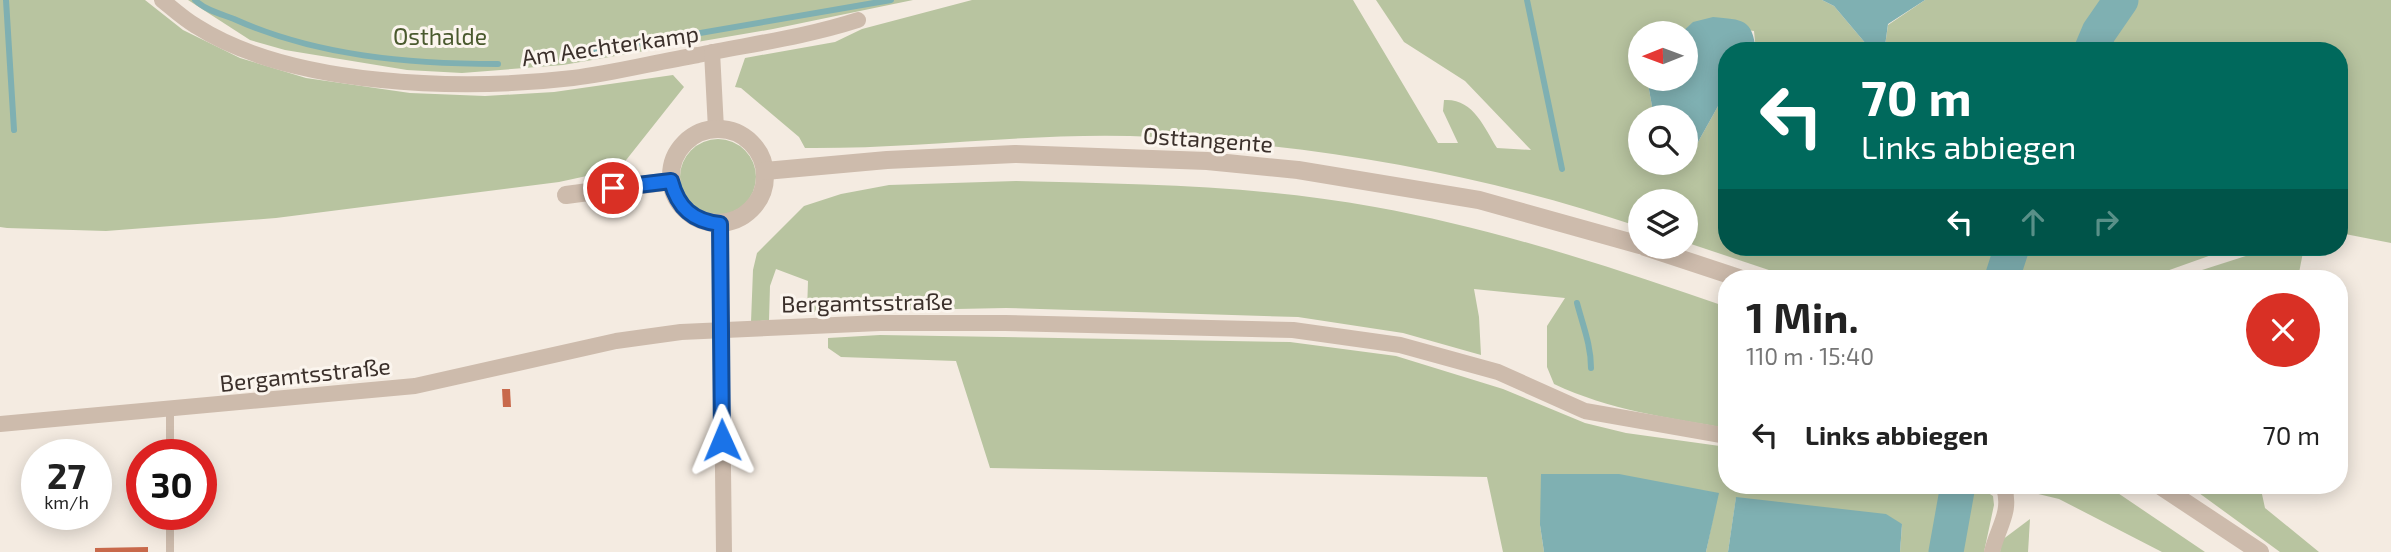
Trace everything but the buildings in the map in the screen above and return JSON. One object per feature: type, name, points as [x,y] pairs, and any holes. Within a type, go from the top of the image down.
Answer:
[{"type":"street","name":"Am Aechterkamp","points":[[162,0],[196,26],[244,50],[345,75],[406,82],[465,84],[574,78],[712,52],[716,129]]},
{"type":"street","points":[[712,52],[817,33],[858,20]]},
{"type":"street","points":[[716,129],[743,137],[754,146],[765,171],[764,187],[753,207],[735,220],[720,224],[693,216],[674,195],[671,181],[672,166],[678,152],[701,132],[716,129]]},
{"type":"street","name":"Osttangente","points":[[765,171],[887,160],[1015,155],[1207,161],[1298,170],[1479,200],[1628,242]]},
{"type":"street","points":[[566,195],[671,181]]},
{"type":"street","points":[[720,224],[724,552]]},
{"type":"street","points":[[1681,259],[1718,271]]},
{"type":"street","name":"Bergamtsstraße","points":[[0,424],[415,386],[616,341],[720,329],[1005,323],[1293,330],[1400,345],[1498,372],[1585,411],[1718,434]]},
{"type":"street","points":[[1992,552],[1996,533],[2009,507],[2006,494]]},
{"type":"street","points":[[2173,494],[2260,552]]},
{"type":"lane","points":[[170,409],[170,439]]},
{"type":"lane","points":[[170,530],[170,552]]},
{"type":"green space","points":[[0,0],[145,0],[183,30],[240,58],[306,78],[410,93],[485,96],[554,92],[673,75],[684,87],[619,169],[559,182],[276,218],[106,231],[7,228],[0,227]]},
{"type":"green space","name":"Osthalde","points":[[188,0],[913,0],[773,29],[563,65],[462,73],[407,70],[285,50],[250,40]]},
{"type":"green space","points":[[972,0],[1353,0],[1438,143],[1458,143],[1443,111],[1444,100],[1463,104],[1470,109],[1497,148],[1531,150],[1465,81],[1404,42],[1376,0],[1822,0],[1834,6],[1864,42],[1755,42],[1754,31],[1698,24],[1698,21],[1628,21],[1628,91],[1649,91],[1652,105],[1628,105],[1628,175],[1698,175],[1698,142],[1718,106],[1718,253],[1698,246],[1698,189],[1628,189],[1628,223],[1461,177],[1340,155],[1217,141],[1068,136],[805,148],[799,137],[741,88],[735,87],[745,58],[835,42],[862,29]]},
{"type":"green space","points":[[1925,0],[2391,0],[2391,243],[2348,235],[2348,42],[1886,42],[1888,25]]},
{"type":"green space","points":[[718,139],[732,142],[745,150],[753,163],[756,177],[753,191],[745,204],[732,212],[718,215],[704,212],[691,204],[683,191],[680,177],[683,163],[691,150],[704,142]]},
{"type":"green space","points":[[1016,181],[1151,185],[1286,194],[1420,216],[1553,250],[1718,304],[1718,426],[1617,407],[1554,384],[1547,367],[1547,326],[1565,298],[1474,289],[1481,355],[1403,333],[1298,317],[1006,308],[807,312],[808,281],[776,269],[770,286],[769,320],[751,322],[753,270],[757,253],[804,206],[841,194],[889,185]]},
{"type":"green space","points":[[1727,256],[2209,256],[2169,270],[1769,270]]},
{"type":"green space","points":[[2246,256],[2302,256],[2300,270],[2202,270]]},
{"type":"green space","points":[[880,335],[1290,342],[1396,356],[1503,389],[1585,423],[1626,433],[1718,446],[1718,493],[1540,525],[1544,552],[1503,552],[1487,477],[990,468],[956,361],[841,357],[828,348],[828,338]]},
{"type":"green space","points":[[1718,493],[1993,496],[1994,505],[1984,552],[1900,552],[1902,524],[1736,498],[1728,552],[1706,552]]},
{"type":"green space","points":[[2038,494],[2119,494],[2205,552],[2162,552],[2059,499]]},
{"type":"green space","points":[[2200,494],[2262,494],[2265,508],[2319,552],[2280,552]]},
{"type":"green space","points":[[2030,519],[2028,552],[2000,552],[2002,540]]},
{"type":"water","points":[[1822,0],[1925,0],[1888,24],[1886,42],[1864,42],[1834,6]]},
{"type":"water","points":[[1713,17],[1732,19],[1749,27],[1754,42],[1718,42],[1718,106],[1698,142],[1698,105],[1652,105],[1649,91],[1698,91],[1697,21]]},
{"type":"water","points":[[1541,474],[1619,474],[1719,494],[1706,552],[1544,552],[1540,525]]},
{"type":"water","points":[[1736,497],[1886,514],[1902,524],[1900,552],[1728,552]]},
{"type":"waterway","points":[[6,0],[14,130]]},
{"type":"waterway","points":[[195,0],[213,11],[265,32],[330,49],[397,60],[498,64]]},
{"type":"waterway","points":[[590,52],[891,0]]},
{"type":"waterway","points":[[1527,0],[1562,169]]},
{"type":"waterway","points":[[2095,42],[2121,0]]},
{"type":"waterway","points":[[2005,270],[2009,256]]},
{"type":"waterway","points":[[1577,303],[1588,343],[1591,368]]},
{"type":"waterway","points":[[1946,552],[1956,494]]},
{"type":"route","points":[[613,188],[671,181],[674,195],[682,207],[706,222],[720,224],[722,440]]}]
